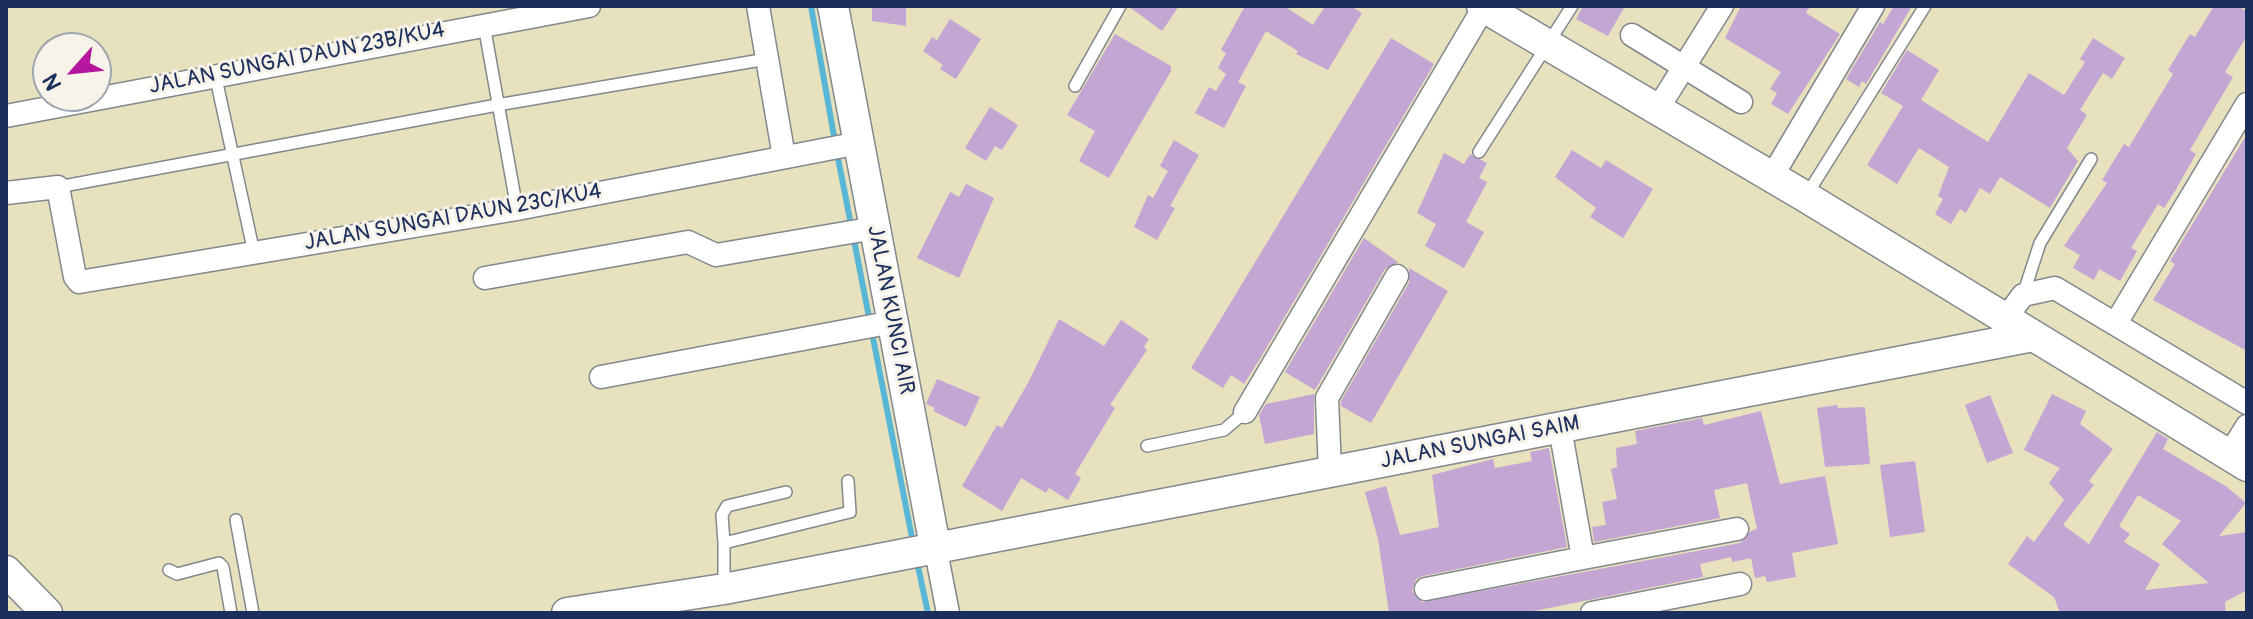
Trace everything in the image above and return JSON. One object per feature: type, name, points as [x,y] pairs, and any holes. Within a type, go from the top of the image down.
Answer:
[{"type":"street","name":"JALAN SUNGAI DAUN 23B/KU4","points":[[6,116],[215,74],[589,6]]},
{"type":"street","points":[[758,6],[784,157]]},
{"type":"street","name":"JALAN KUNCI AIR","points":[[833,6],[844,146],[860,231],[878,326],[948,613]]},
{"type":"street","points":[[1657,110],[1722,6]]},
{"type":"street","points":[[1771,178],[1873,6]]},
{"type":"street","points":[[1245,412],[1492,9],[1547,46],[1771,178],[2014,306],[2033,336],[2238,460],[2247,426]]},
{"type":"street","points":[[1632,35],[1741,102]]},
{"type":"street","points":[[2116,323],[2247,104]]},
{"type":"street","name":"JALAN SUNGAI DAUN 23C/KU4","points":[[58,187],[75,277],[79,282],[517,209],[844,146]]},
{"type":"street","points":[[6,193],[58,187]]},
{"type":"street","points":[[485,278],[688,242],[716,255],[860,231]]},
{"type":"street","points":[[1330,471],[1327,398],[1397,276]]},
{"type":"street","points":[[2014,306],[2055,288],[2247,403]]},
{"type":"street","points":[[601,377],[878,326]]},
{"type":"street","name":"JALAN SUNGAI SAIM","points":[[567,613],[724,589],[2033,336]]},
{"type":"street","points":[[1560,428],[1583,558]]},
{"type":"street","points":[[1426,589],[1737,529]]},
{"type":"street","points":[[6,571],[47,613]]},
{"type":"street","points":[[1592,613],[1740,584]]},
{"type":"lane","points":[[1075,86],[1120,6]]},
{"type":"lane","points":[[1479,152],[1572,6]]},
{"type":"lane","points":[[1806,197],[1925,6]]},
{"type":"lane","points":[[484,25],[517,209]]},
{"type":"lane","points":[[58,187],[497,105],[767,59]]},
{"type":"lane","points":[[215,74],[254,253]]},
{"type":"lane","points":[[2014,306],[2040,243],[2091,159]]},
{"type":"lane","points":[[1147,446],[1224,430],[1245,412]]},
{"type":"lane","points":[[724,543],[850,512],[848,481]]},
{"type":"lane","points":[[724,589],[722,515],[727,506],[786,492]]},
{"type":"lane","points":[[236,520],[253,613]]},
{"type":"lane","points":[[169,570],[177,574],[219,563],[223,567],[231,613]]},
{"type":"lane","points":[[223,567],[244,564]]},
{"type":"building","points":[[872,6],[906,6],[906,26],[872,21]]},
{"type":"building","points":[[1128,6],[1179,6],[1162,31]]},
{"type":"building","points":[[1245,6],[1284,6],[1313,25],[1325,6],[1350,6],[1362,13],[1328,70],[1296,54],[1298,51],[1266,31],[1238,82],[1246,86],[1224,128],[1195,113],[1209,87],[1216,91],[1226,74],[1218,68],[1226,53],[1221,50]]},
{"type":"building","points":[[1583,6],[1625,6],[1608,36],[1576,19]]},
{"type":"building","points":[[1741,6],[1810,6],[1806,13],[1840,34],[1788,114],[1771,104],[1777,93],[1770,89],[1781,72],[1725,38]]},
{"type":"building","points":[[1894,6],[1912,6],[1866,84],[1862,81],[1859,87],[1846,79],[1880,22],[1883,24]]},
{"type":"building","points":[[2214,6],[2238,6],[2247,12],[2247,36],[2225,72],[2233,77],[2190,150],[2196,154],[2175,191],[2164,208],[2158,204],[2131,248],[2137,251],[2120,281],[2099,269],[2094,280],[2073,268],[2080,255],[2064,246],[2107,183],[2102,180],[2124,144],[2129,147],[2173,74],[2168,70],[2190,34],[2195,37]]},
{"type":"building","points":[[950,19],[981,39],[956,79],[940,69],[943,65],[923,51],[932,37],[937,40]]},
{"type":"building","points":[[1115,34],[1171,66],[1171,71],[1109,178],[1079,161],[1095,131],[1067,115]]},
{"type":"building","points":[[1391,38],[1434,64],[1244,384],[1231,375],[1223,388],[1191,368]]},
{"type":"building","points":[[2093,38],[2125,58],[2112,79],[2103,73],[2080,110],[2087,115],[2067,148],[2078,161],[2050,208],[2000,177],[1990,194],[1980,188],[1966,213],[1960,209],[1951,224],[1935,214],[1943,199],[1938,196],[1949,167],[1919,148],[1897,184],[1867,165],[1903,106],[1881,93],[1907,50],[1939,70],[1921,100],[1988,142],[2029,73],[2064,95],[2085,62],[2080,59]]},
{"type":"building","points":[[990,107],[1018,125],[1002,150],[995,146],[986,161],[965,148]]},
{"type":"building","points":[[2247,134],[2247,351],[2153,300],[2175,264],[2170,261]]},
{"type":"building","points":[[1174,140],[1199,155],[1170,206],[1175,208],[1157,240],[1134,227],[1148,195],[1153,198],[1168,171],[1160,166]]},
{"type":"building","points":[[1572,150],[1601,168],[1606,160],[1653,189],[1623,238],[1590,217],[1596,208],[1555,177]]},
{"type":"building","points":[[1444,153],[1464,164],[1470,154],[1487,163],[1479,178],[1487,182],[1466,222],[1484,232],[1464,268],[1425,246],[1436,224],[1417,213]]},
{"type":"building","points":[[966,184],[994,198],[959,278],[917,258],[950,192],[959,197]]},
{"type":"building","points":[[1364,238],[1398,262],[1385,269],[1315,390],[1285,372]]},
{"type":"building","points":[[1409,268],[1448,291],[1371,423],[1341,406],[1341,401],[1409,283]]},
{"type":"building","points":[[1059,319],[1104,346],[1121,320],[1149,339],[1144,347],[1147,350],[1110,405],[1115,408],[1075,474],[1081,478],[1068,500],[1049,488],[1046,493],[1021,478],[1002,511],[962,486],[997,425],[1002,428]]},
{"type":"building","points":[[937,379],[980,397],[966,427],[933,411],[935,408],[926,404]]},
{"type":"building","points":[[1314,394],[1314,434],[1265,444],[1259,415],[1266,404]]},
{"type":"building","points":[[2052,394],[2086,411],[2080,424],[2113,449],[2089,481],[2094,485],[2063,525],[2089,544],[2157,432],[2168,439],[2163,449],[2227,487],[2246,503],[2219,536],[2247,532],[2247,590],[2225,602],[2226,613],[2060,613],[2054,597],[2008,564],[2027,536],[2034,542],[2064,500],[2049,483],[2060,468],[2024,450]],"holes":[[[2138,495],[2181,521],[2162,544],[2209,583],[2145,590],[2160,564],[2124,542],[2130,534],[2119,526]]]},
{"type":"building","points":[[1990,395],[2013,453],[1987,463],[1965,405]]},
{"type":"building","points":[[1837,405],[1838,408],[1865,407],[1870,464],[1825,467],[1817,408]]},
{"type":"building","points":[[1761,411],[1780,484],[1825,476],[1838,544],[1792,553],[1796,577],[1767,582],[1765,576],[1755,578],[1751,558],[1732,562],[1731,557],[1700,564],[1703,577],[1524,613],[1389,613],[1378,539],[1365,492],[1386,486],[1400,535],[1439,527],[1432,475],[1493,459],[1495,468],[1532,461],[1530,452],[1549,448],[1567,547],[1423,576],[1416,579],[1412,591],[1422,602],[1740,543],[1757,529],[1747,483],[1714,490],[1720,518],[1594,542],[1592,527],[1606,525],[1602,502],[1617,499],[1611,469],[1617,467],[1616,448],[1637,444],[1635,431],[1702,418],[1704,425]]},
{"type":"building","points":[[1915,461],[1925,532],[1890,537],[1880,465]]},
{"type":"waterway","points":[[811,6],[835,142]]},
{"type":"waterway","points":[[837,153],[913,543]]},
{"type":"waterway","points":[[917,562],[928,613]]}]
